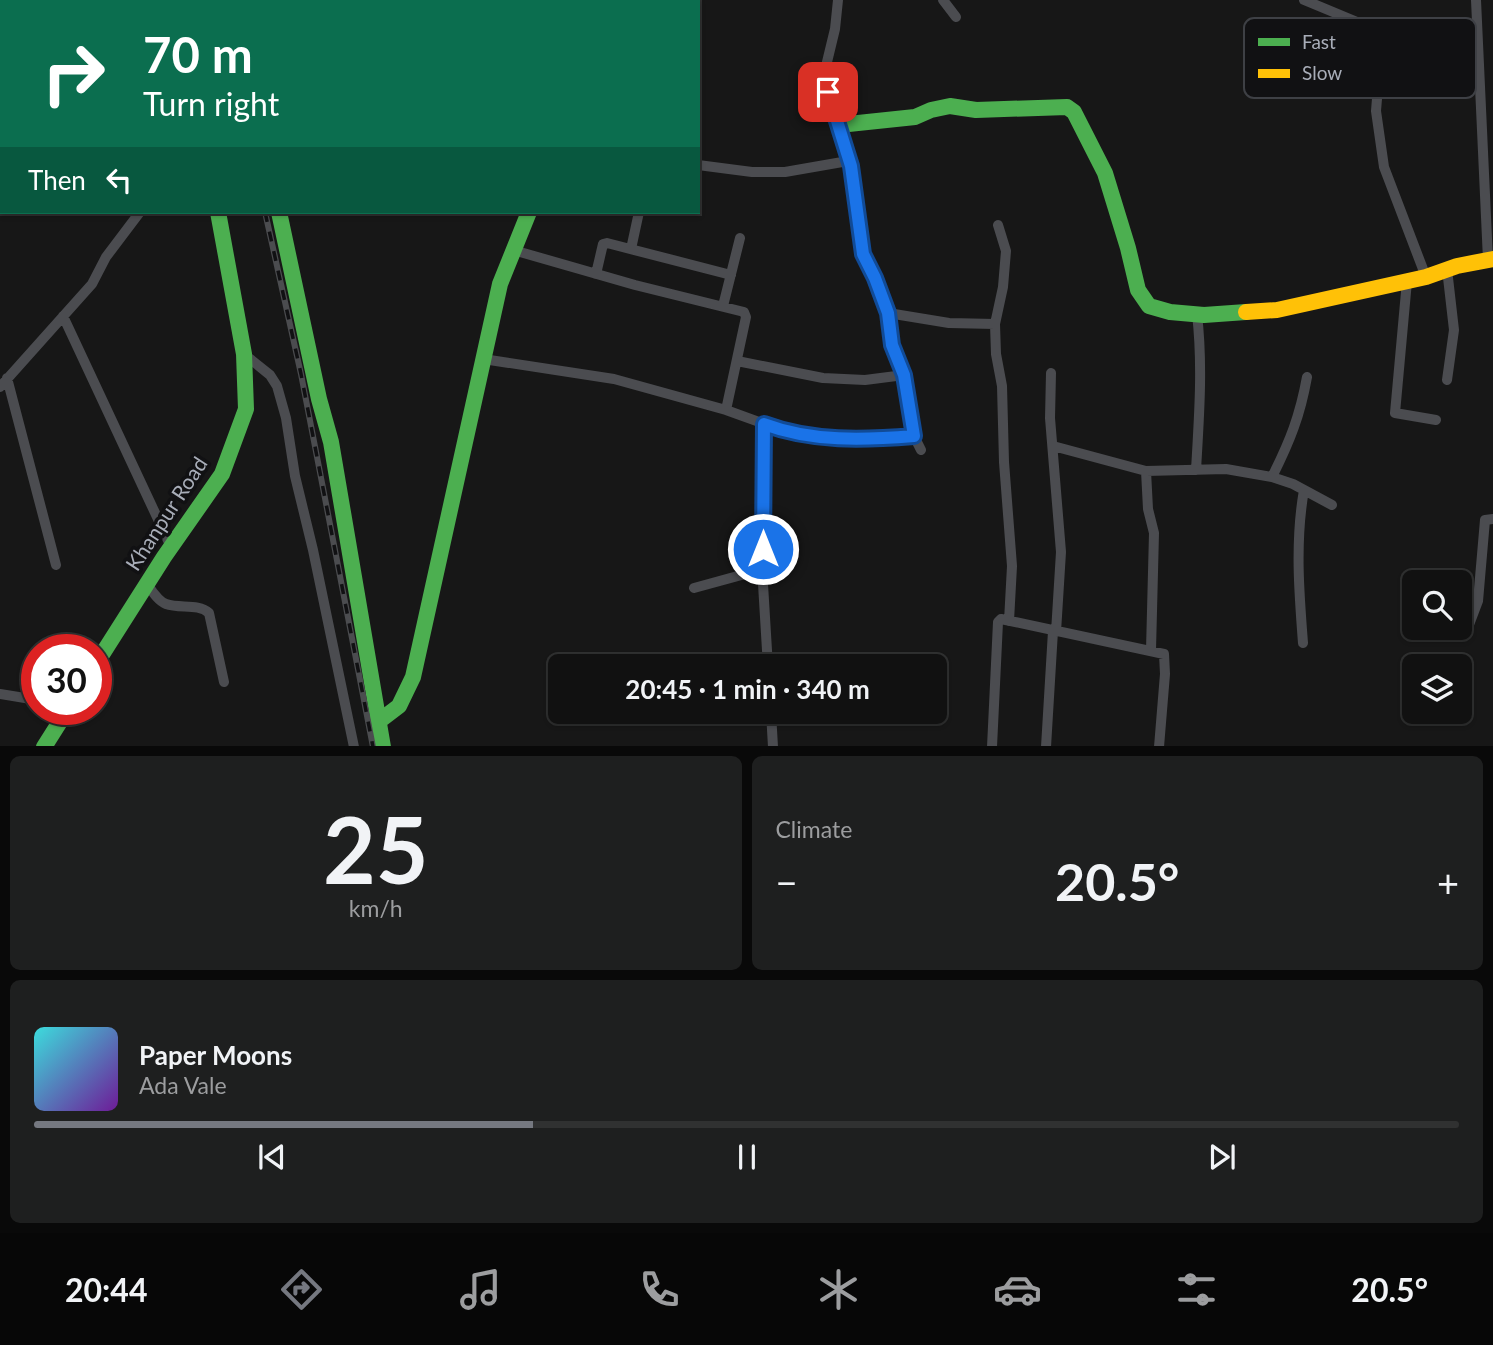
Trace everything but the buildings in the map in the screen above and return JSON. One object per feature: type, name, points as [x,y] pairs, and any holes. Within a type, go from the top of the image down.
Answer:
[{"type":"main road","points":[[839,125],[915,117],[950,106],[976,110],[1067,107],[1074,112],[1105,173],[1138,290],[1149,306],[1170,312],[1197,314],[1277,310],[1490,260]]},
{"type":"main road","name":"Khanpur Road","points":[[112,639],[222,474],[246,410],[244,354],[218,214]]},
{"type":"main road","points":[[279,214],[331,442],[383,746]]},
{"type":"main road","points":[[378,722],[399,706],[412,677],[500,284],[528,214]]},
{"type":"main road","points":[[45,746],[58,725]]},
{"type":"street","points":[[838,0],[835,29],[827,62],[828,92],[848,161],[863,254],[888,313],[892,345],[904,375],[914,436],[921,450]]},
{"type":"street","points":[[943,0],[956,17]]},
{"type":"street","points":[[1304,0],[1347,18]]},
{"type":"street","points":[[1476,0],[1490,260]]},
{"type":"street","points":[[1377,98],[1376,111],[1384,167],[1426,277]]},
{"type":"street","points":[[700,165],[752,172],[785,172],[848,161]]},
{"type":"street","points":[[56,565],[4,382],[92,284],[106,257],[138,214]]},
{"type":"street","points":[[631,249],[639,214]]},
{"type":"street","points":[[998,225],[1006,251],[1003,287],[995,324],[996,354],[1002,386],[1004,462],[1012,566],[1009,621]]},
{"type":"street","points":[[723,306],[740,238]]},
{"type":"street","points":[[596,274],[603,244],[607,243],[730,275]]},
{"type":"street","points":[[513,250],[744,312],[746,317],[726,410]]},
{"type":"street","points":[[1447,269],[1454,330],[1447,380]]},
{"type":"street","points":[[1407,281],[1395,413],[1436,420]]},
{"type":"street","points":[[888,313],[949,323],[995,324]]},
{"type":"street","points":[[1196,470],[1200,391],[1197,314]]},
{"type":"street","points":[[63,316],[171,547]]},
{"type":"street","points":[[244,354],[270,374],[284,407],[295,476],[354,746]]},
{"type":"street","points":[[483,359],[614,379],[726,410],[787,432],[869,440],[914,436]]},
{"type":"street","points":[[737,361],[822,378],[866,380],[904,375]]},
{"type":"street","points":[[1046,746],[1062,552],[1050,418],[1051,373]]},
{"type":"street","points":[[1272,477],[1290,442],[1301,411],[1307,377]]},
{"type":"street","points":[[764,424],[763,569],[767,654]]},
{"type":"street","points":[[1053,446],[1146,471],[1226,468],[1272,477],[1332,505]]},
{"type":"street","points":[[1146,471],[1148,509],[1154,533],[1151,650]]},
{"type":"street","points":[[1303,643],[1299,594],[1299,533],[1304,490]]},
{"type":"street","points":[[1472,617],[1478,601],[1485,520],[1493,519]]},
{"type":"street","points":[[694,588],[763,569]]},
{"type":"street","points":[[147,584],[158,598],[167,604],[204,608],[209,614],[224,682]]},
{"type":"street","points":[[992,746],[998,622],[1001,619],[1164,654],[1166,657],[1159,746]]},
{"type":"street","points":[[0,694],[21,697]]},
{"type":"street","points":[[772,724],[773,746]]},
{"type":"railway","points":[[265,214],[301,374],[373,746]]},
{"type":"traffic: fast","points":[[839,125],[915,117],[950,106],[976,110],[1067,107],[1074,112],[1105,173],[1138,290],[1149,306],[1170,312],[1204,315],[1246,312]]},
{"type":"traffic: fast","points":[[112,639],[164,557],[222,474],[246,409],[244,354],[218,214]]},
{"type":"traffic: fast","points":[[279,214],[319,399],[331,442],[383,746]]},
{"type":"traffic: fast","points":[[378,722],[399,706],[413,677],[500,284],[528,214]]},
{"type":"traffic: fast","points":[[45,746],[58,725]]},
{"type":"traffic: slow","points":[[1246,312],[1277,310],[1426,277],[1457,266],[1493,259]]},
{"type":"route","points":[[763,549],[764,424],[787,432],[828,438],[869,440],[914,436],[904,375],[892,345],[888,313],[863,254],[851,166],[828,92]]}]
